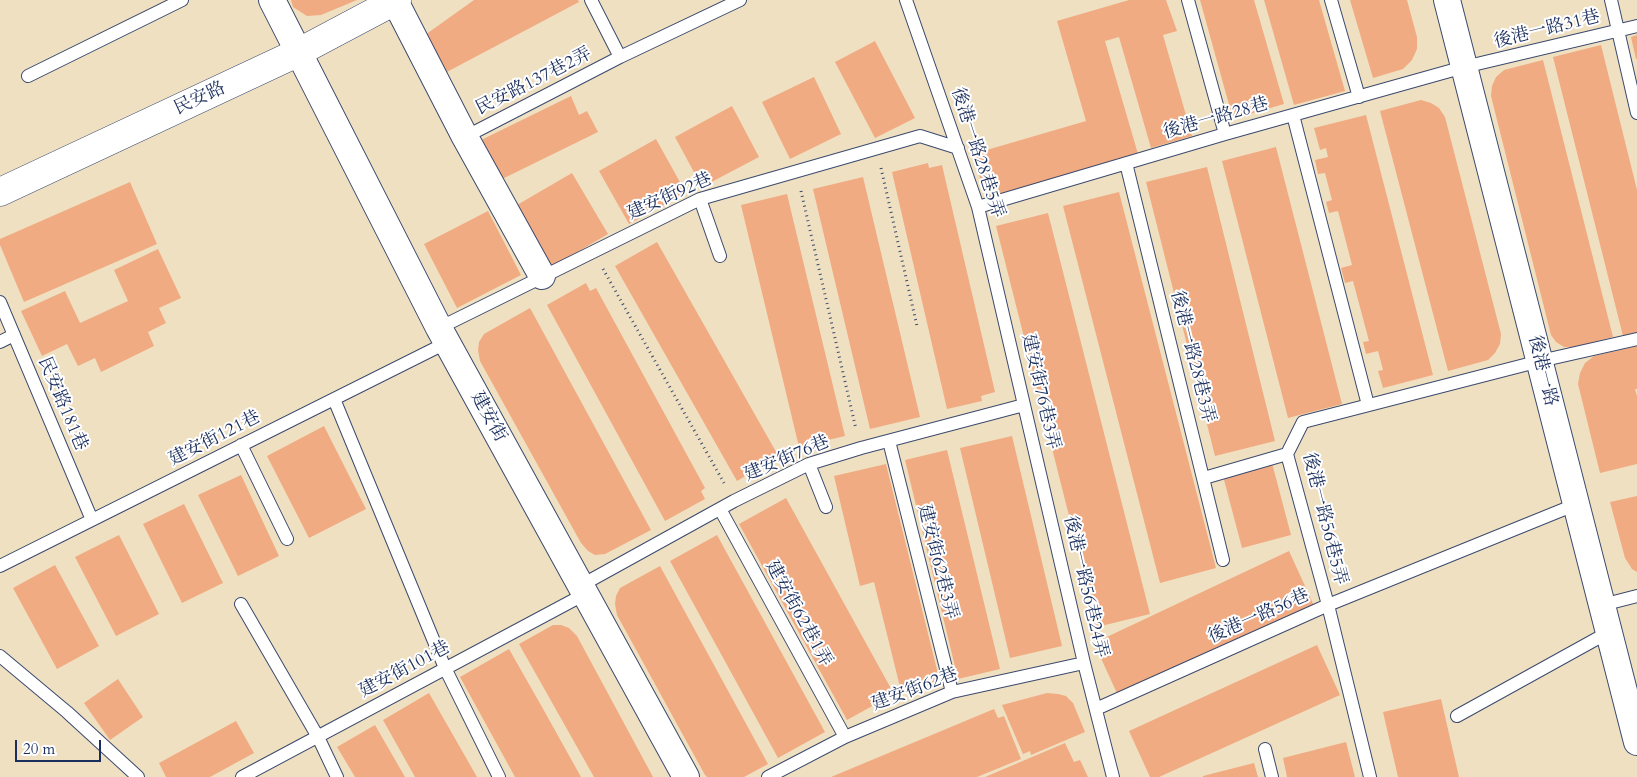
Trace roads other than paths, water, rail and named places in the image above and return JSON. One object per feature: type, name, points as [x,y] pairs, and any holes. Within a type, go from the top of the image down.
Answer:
[{"type":"street","name":"建安街","points":[[272,0],[297,53],[442,336],[686,777]]},
{"type":"street","name":"後港一路","points":[[1447,0],[1637,742]]},
{"type":"street","name":"民安路","points":[[0,192],[297,53],[396,1]]},
{"type":"street","points":[[396,1],[465,138],[542,276]]},
{"type":"lane","points":[[28,76],[182,0]]},
{"type":"lane","points":[[591,0],[620,57]]},
{"type":"lane","name":"民安路137巷2弄","points":[[465,138],[620,57],[740,0]]},
{"type":"lane","name":"後港一路28巷5弄","points":[[906,0],[978,207],[1005,319]]},
{"type":"lane","points":[[1188,0],[1225,134]]},
{"type":"lane","points":[[1332,0],[1358,97]]},
{"type":"lane","points":[[1611,0],[1637,113]]},
{"type":"lane","name":"後港一路31巷","points":[[1464,67],[1637,26]]},
{"type":"lane","name":"後港一路28巷","points":[[978,207],[1225,134],[1464,67]]},
{"type":"lane","points":[[1293,115],[1368,405]]},
{"type":"lane","name":"建安街92巷","points":[[442,336],[542,276],[700,199],[920,136],[958,148]]},
{"type":"lane","name":"後港一路28巷3弄","points":[[1126,163],[1223,560]]},
{"type":"lane","points":[[700,199],[720,256]]},
{"type":"lane","name":"民安路181巷","points":[[0,302],[92,520]]},
{"type":"lane","name":"建安街76巷3弄","points":[[1005,319],[1040,473]]},
{"type":"lane","points":[[0,342],[14,335]]},
{"type":"lane","name":"建安街121巷","points":[[0,566],[334,399],[442,336]]},
{"type":"lane","name":"後港一路56巷5弄","points":[[1370,777],[1328,605],[1287,454],[1303,422],[1540,361],[1637,339]]},
{"type":"lane","points":[[334,399],[445,668],[499,777]]},
{"type":"lane","name":"建安街76巷","points":[[583,590],[734,501],[809,464],[860,448],[1024,405]]},
{"type":"lane","name":"建安街62巷3弄","points":[[889,441],[952,692]]},
{"type":"lane","points":[[241,445],[287,540]]},
{"type":"lane","points":[[1204,478],[1287,454]]},
{"type":"lane","points":[[809,464],[826,507]]},
{"type":"lane","name":"後港一路56巷24弄","points":[[1040,473],[1084,663],[1113,777]]},
{"type":"lane","name":"後港一路56巷","points":[[1096,709],[1328,605],[1577,504]]},
{"type":"lane","name":"建安街62巷1弄","points":[[720,509],[845,737]]},
{"type":"lane","name":"建安街101巷","points":[[242,777],[445,668],[583,590]]},
{"type":"lane","points":[[1602,605],[1637,596]]},
{"type":"lane","points":[[241,604],[318,737],[337,777]]},
{"type":"lane","points":[[1457,716],[1609,632]]},
{"type":"lane","points":[[0,656],[67,712],[138,777]]},
{"type":"lane","name":"建安街62巷","points":[[768,777],[845,737],[952,692],[1084,663]]},
{"type":"lane","points":[[1265,749],[1272,777]]}]
